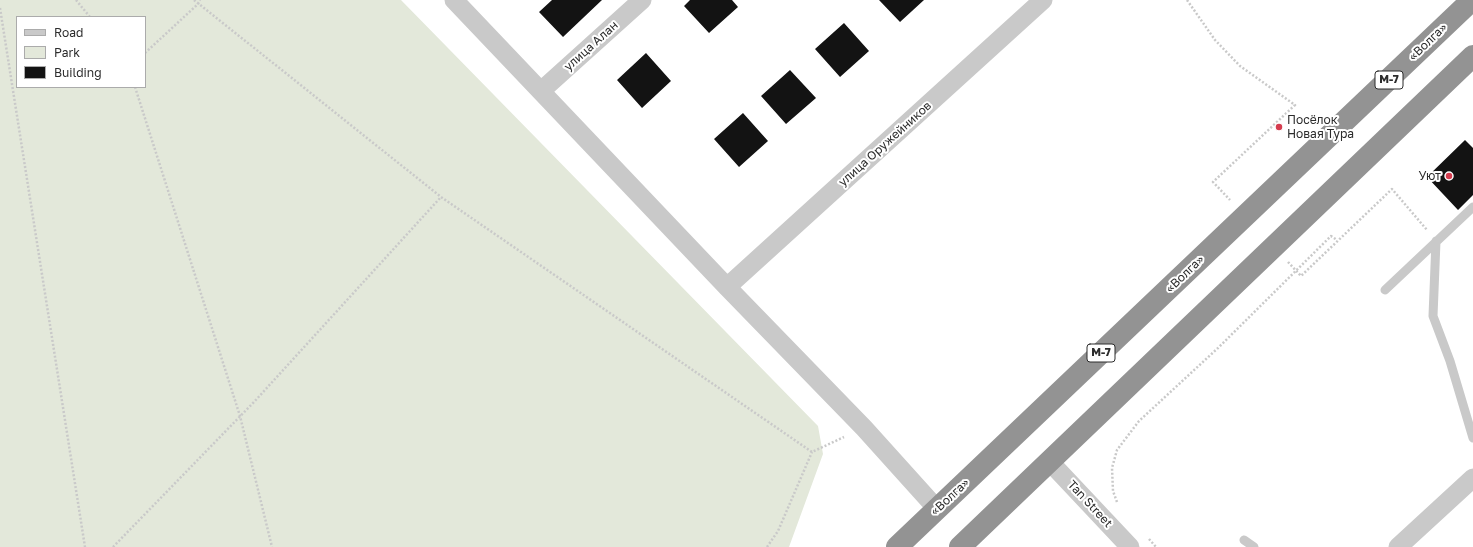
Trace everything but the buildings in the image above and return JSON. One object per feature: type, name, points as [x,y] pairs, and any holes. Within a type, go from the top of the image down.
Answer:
[{"type":"highway","name":"«Волга»","points":[[897,547],[1472,0]]},
{"type":"highway","points":[[960,547],[1473,56]]},
{"type":"street","points":[[454,0],[727,287],[864,428],[937,509]]},
{"type":"street","name":"улица Алан","points":[[541,91],[642,0]]},
{"type":"street","name":"улица Оружейников","points":[[727,287],[1043,0]]},
{"type":"street","name":"Tan Street","points":[[1050,462],[1130,547]]},
{"type":"street","points":[[1398,547],[1473,478]]},
{"type":"lane","points":[[1385,290],[1473,206]]},
{"type":"lane","points":[[1436,240],[1433,316],[1450,361],[1473,438]]},
{"type":"lane","points":[[1244,540],[1254,547]]},
{"type":"path","points":[[76,0],[89,16]]},
{"type":"path","points":[[194,0],[441,197],[812,452]]},
{"type":"path","points":[[146,52],[198,4],[200,0]]},
{"type":"path","points":[[1187,0],[1215,40],[1240,66],[1295,105],[1250,149],[1213,182]]},
{"type":"path","points":[[0,8],[85,547]]},
{"type":"path","points":[[135,88],[240,416],[272,547]]},
{"type":"path","points":[[1301,276],[1392,189],[1436,240]]},
{"type":"path","points":[[113,547],[240,416],[441,197]]},
{"type":"path","points":[[1121,507],[1113,491],[1112,468],[1117,450],[1139,422],[1218,348],[1331,236],[1337,240]]},
{"type":"path","points":[[767,547],[778,531],[812,452],[864,428]]},
{"type":"path","points":[[1148,537],[1156,547]]},
{"type":"green space","points":[[0,0],[401,0],[818,426],[823,454],[789,547],[0,547]]},
{"type":"place","name":"Посёлок Новая Тура","points":[[1279,127]]},
{"type":"place","name":"Уют","points":[[1449,176]]}]
